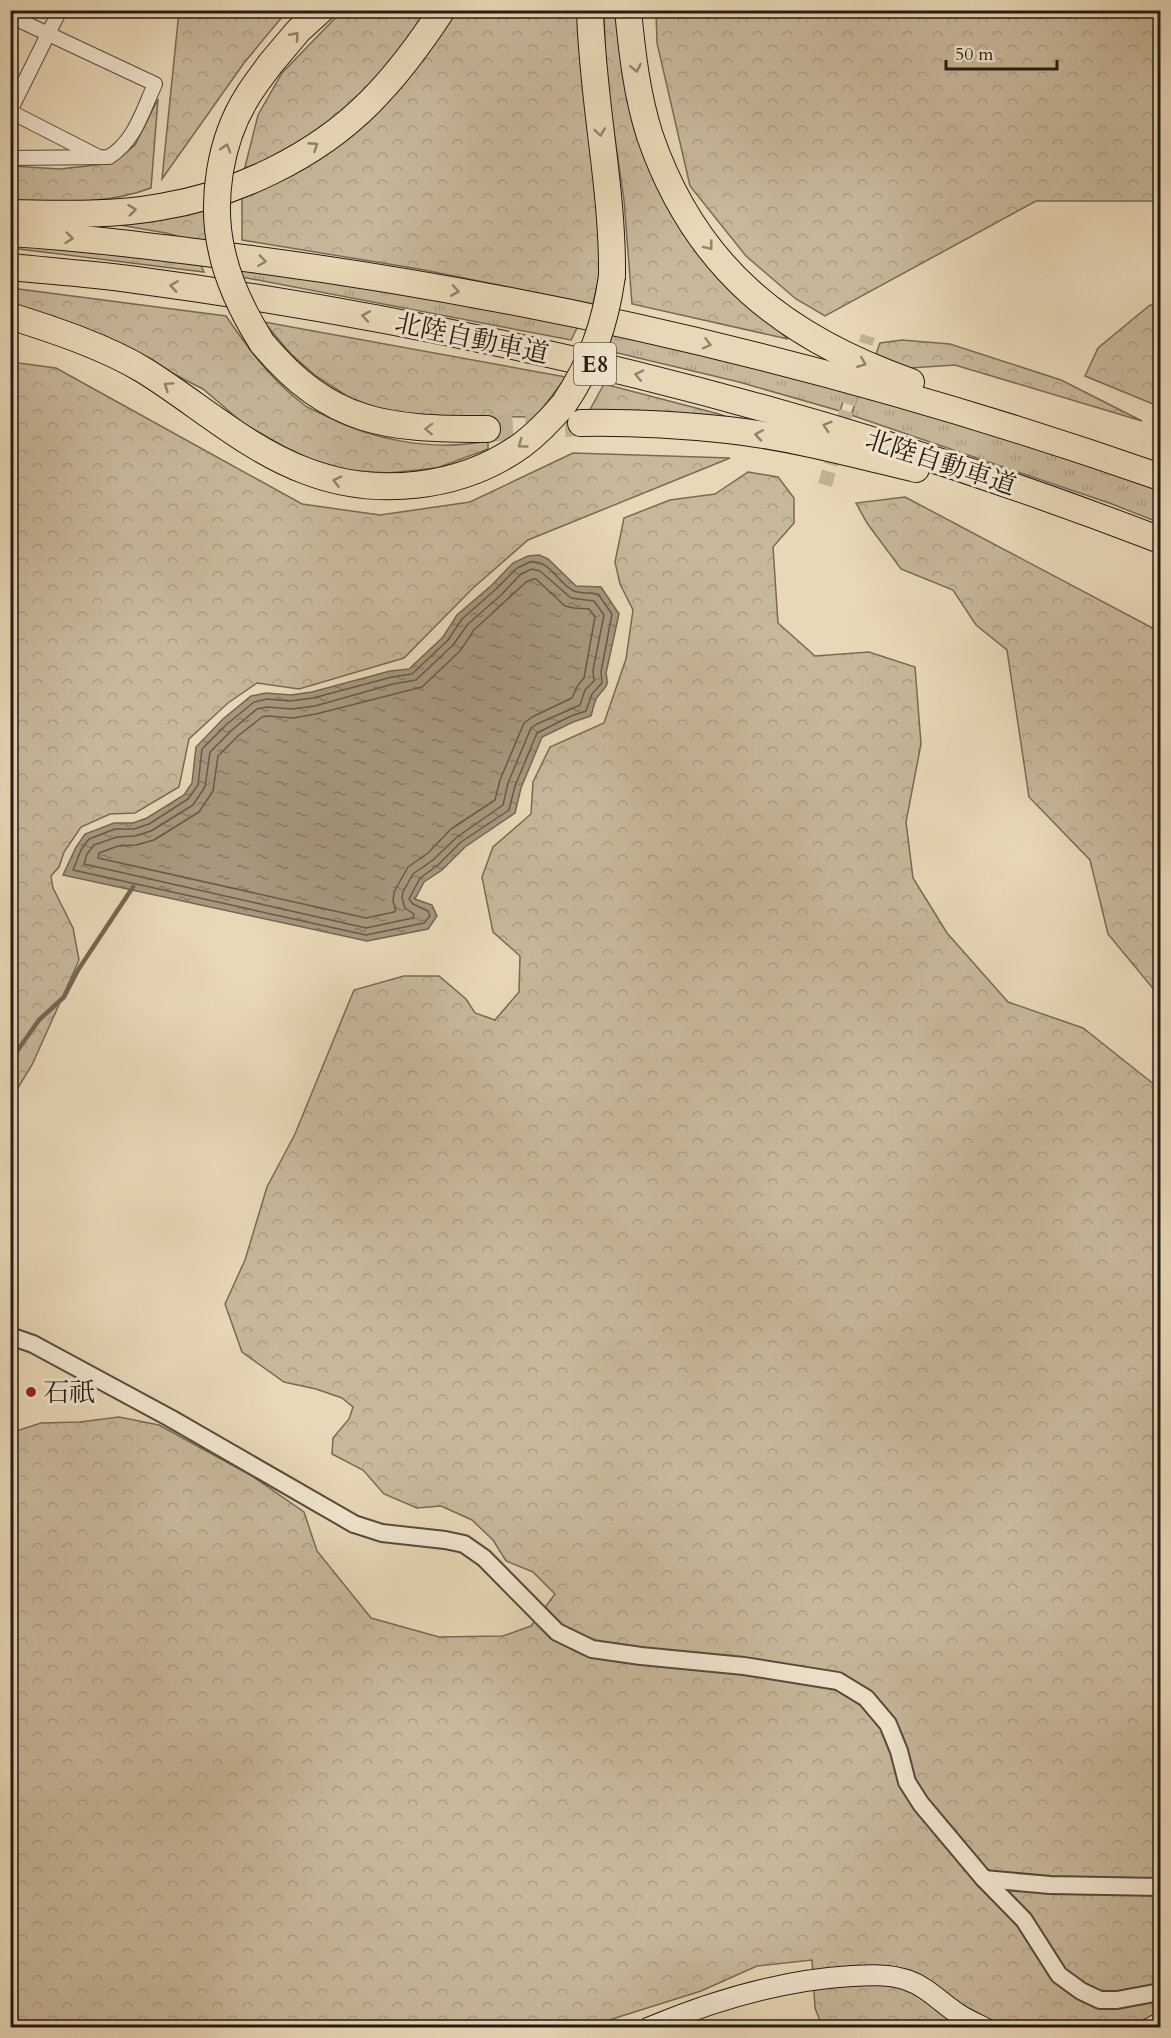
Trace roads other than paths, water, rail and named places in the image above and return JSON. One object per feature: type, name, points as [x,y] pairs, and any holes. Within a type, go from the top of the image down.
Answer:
[{"type":"highway","points":[[321,10],[271,63],[246,98],[231,130],[221,165],[218,196],[221,250],[230,280],[244,313],[262,343],[279,364],[312,393],[332,405],[377,422],[427,429],[487,429]]},
{"type":"highway","points":[[10,213],[112,212],[160,207],[208,196],[277,168],[319,143],[368,104],[407,60],[442,10]]},
{"type":"highway","points":[[10,316],[55,330],[143,370],[240,436],[305,471],[336,481],[367,486],[400,487],[466,474],[495,461],[522,445],[564,404],[591,357],[601,332],[608,304],[612,276],[610,201],[594,87],[590,10]]},
{"type":"highway","points":[[628,10],[632,47],[650,134],[666,177],[686,216],[742,286],[776,315],[851,358],[912,383],[1071,436],[1161,469]]},
{"type":"highway","name":"北陸自動車道","points":[[10,233],[194,251],[336,270],[502,299],[657,332],[812,370],[954,410],[1161,477]]},
{"type":"highway","name":"北陸自動車道","points":[[10,267],[127,279],[301,305],[415,325],[651,377],[809,420],[927,456],[1057,500],[1161,540]]},
{"type":"highway","points":[[581,423],[667,425],[729,430],[796,441],[942,476],[1161,540]]},
{"type":"main road","points":[[648,2028],[745,1993],[828,1977],[866,1975],[891,1976],[908,1980],[927,1989],[960,2016],[985,2028]]},
{"type":"main road","points":[[1150,2028],[1161,2024]]},
{"type":"street","points":[[60,10],[11,112],[99,157]]},
{"type":"street","points":[[10,16],[155,84],[131,136],[120,150],[109,157],[10,158]]},
{"type":"street","points":[[10,1336],[33,1344],[170,1418],[354,1524],[382,1533],[464,1544],[484,1558],[557,1632],[592,1649],[641,1656],[744,1665],[838,1681],[866,1698],[888,1724],[899,1751],[907,1782],[921,1804],[984,1879],[1024,1920],[1059,1975],[1081,1991],[1100,2000],[1117,2000],[1161,1992]]},
{"type":"street","points":[[984,1879],[1050,1886],[1161,1887]]},
{"type":"water","points":[[539,555],[548,559],[576,586],[601,587],[619,614],[606,673],[607,684],[597,698],[591,716],[542,737],[521,788],[515,813],[465,847],[442,870],[424,882],[415,899],[432,905],[437,916],[428,929],[367,941],[63,875],[85,834],[114,823],[133,823],[147,818],[184,795],[192,783],[196,747],[223,719],[251,696],[266,693],[291,695],[312,692],[390,671],[409,669],[443,637],[457,615],[492,585],[513,563],[528,556]]},
{"type":"waterway","points":[[10,1061],[39,1020],[64,997],[78,970],[133,887]]},
{"type":"tunnel","points":[[825,485],[868,336]]},
{"type":"tunnel","points":[[487,429],[581,423]]},
{"type":"place","name":"石祇","points":[[31,1392]]}]
